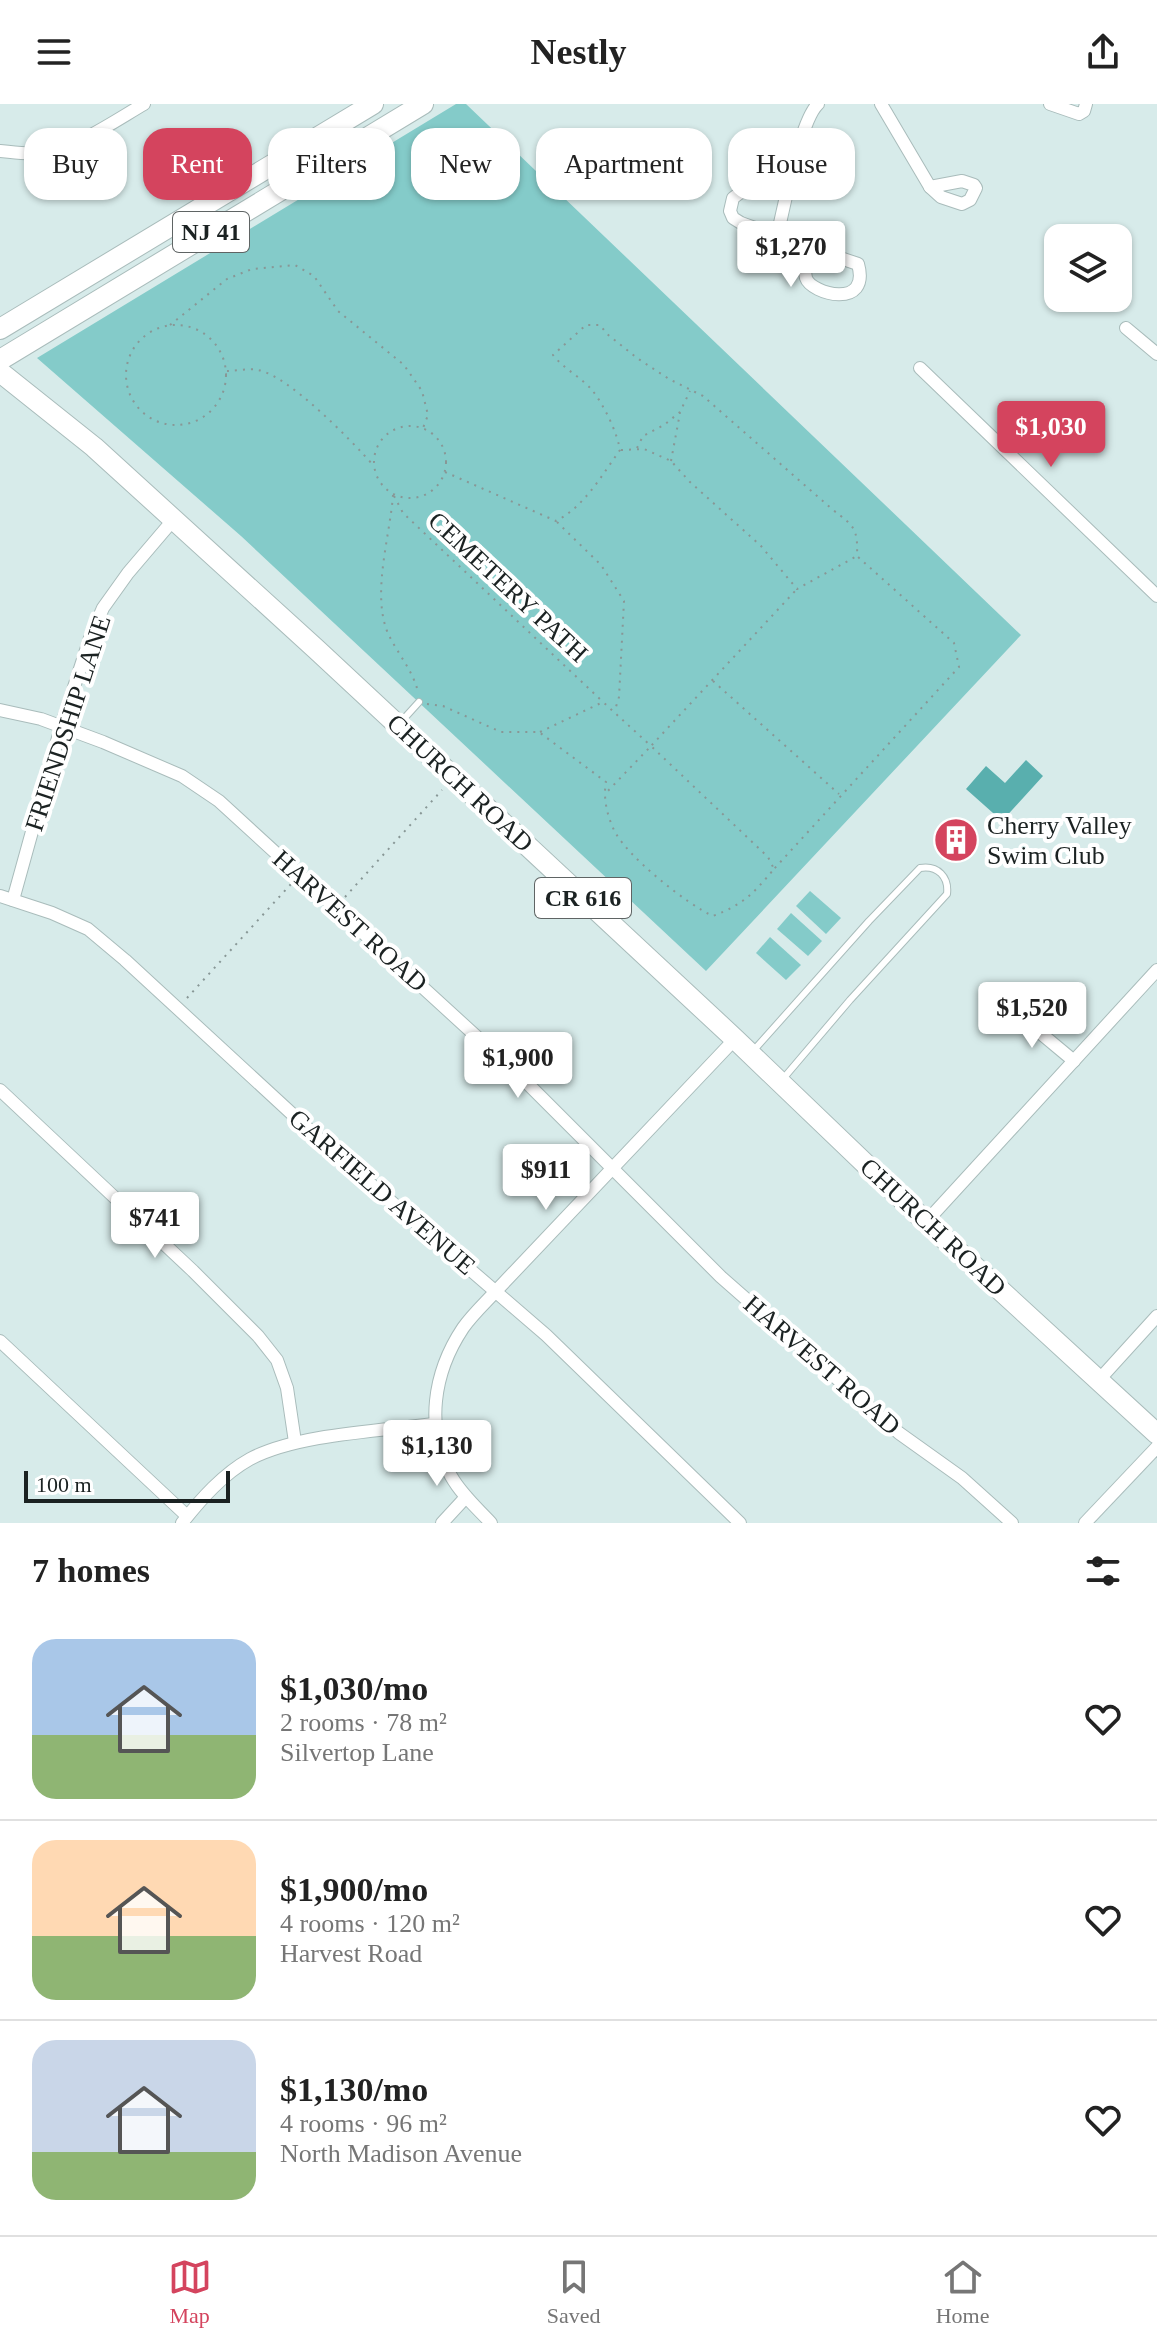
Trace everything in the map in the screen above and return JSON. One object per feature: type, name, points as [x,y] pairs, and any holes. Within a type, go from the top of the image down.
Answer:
[{"type":"main road","name":"NJ 41","points":[[0,329],[373,104]]},
{"type":"main road","name":"NJ 41","points":[[0,360],[423,104]]},
{"type":"main road","name":"CHURCH ROAD","points":[[0,372],[94,447],[174,519],[1157,1434]]},
{"type":"street","points":[[0,151],[21,154],[53,151],[86,137],[144,104]]},
{"type":"street","points":[[881,104],[930,187]]},
{"type":"street","points":[[1050,104],[1079,114],[1086,104]]},
{"type":"street","points":[[806,128],[813,105]]},
{"type":"street","points":[[732,200],[730,211],[733,218],[858,264],[861,274],[853,291],[840,295],[810,284],[806,280],[805,246]]},
{"type":"street","points":[[777,236],[786,200]]},
{"type":"street","points":[[1126,328],[1157,354]]},
{"type":"street","points":[[920,368],[1157,596]]},
{"type":"street","name":"FRIENDSHIP LANE","points":[[7,898],[90,638],[103,608],[174,519]]},
{"type":"street","name":"HARVEST ROAD","points":[[0,710],[41,719],[182,776],[219,801],[524,1080],[721,1277],[899,1433],[962,1478],[1012,1523]]},
{"type":"street","name":"GARFIELD AVENUE","points":[[7,898],[88,929],[329,1148],[546,1335],[740,1523]]},
{"type":"street","points":[[926,1222],[1157,970]]},
{"type":"street","points":[[1014,1011],[1074,1061]]},
{"type":"street","points":[[491,1523],[451,1477],[434,1424],[442,1372],[451,1349],[463,1327],[735,1039]]},
{"type":"street","points":[[0,1090],[258,1336],[277,1360],[287,1388],[295,1442]]},
{"type":"street","points":[[1098,1381],[1157,1316]]},
{"type":"street","points":[[0,1341],[185,1520],[221,1480],[251,1459],[295,1442],[434,1424]]},
{"type":"street","points":[[1085,1523],[1157,1447]]},
{"type":"street","points":[[442,1523],[466,1497]]},
{"type":"lane","points":[[398,725],[419,702]]},
{"type":"lane","points":[[750,1054],[920,868],[942,873],[948,883],[947,894],[780,1082]]},
{"type":"path","points":[[170,325],[227,279],[252,269],[295,265],[314,276],[338,311],[404,365],[422,391],[428,415],[423,428],[410,426],[388,433],[375,453],[374,466]]},
{"type":"path","points":[[170,325],[186,326],[214,342],[226,371],[224,389],[217,404],[205,417],[189,424],[172,425],[155,421],[140,411],[130,397],[125,382],[131,351],[141,338],[155,329],[170,325]]},
{"type":"path","points":[[620,450],[612,424],[592,390],[553,355],[586,325],[600,325],[637,358],[703,396],[854,525],[858,536],[857,556]]},
{"type":"path","name":"CEMETERY PATH","points":[[226,371],[260,370],[284,383],[342,430],[374,466],[377,477],[393,495],[403,513],[768,857],[774,869]]},
{"type":"path","points":[[671,461],[680,412],[690,390]]},
{"type":"path","points":[[636,449],[643,436],[680,412]]},
{"type":"path","name":"CEMETERY PATH","points":[[393,495],[417,498],[428,494],[437,487],[445,472],[446,454],[441,443],[423,428]]},
{"type":"path","points":[[556,521],[566,516],[589,492],[620,450],[644,449],[671,461],[761,546],[797,589]]},
{"type":"path","name":"CEMETERY PATH","points":[[445,472],[556,521],[601,565],[624,601],[619,697],[614,712]]},
{"type":"path","name":"CEMETERY PATH","points":[[393,495],[380,599],[387,630],[418,688],[419,702]]},
{"type":"path","points":[[604,795],[797,589],[857,556]]},
{"type":"path","points":[[539,732],[606,782],[604,795],[615,832],[628,850],[698,909],[713,916],[737,906],[755,891],[959,667],[954,643],[857,556]]},
{"type":"path","points":[[712,681],[840,795]]},
{"type":"path","points":[[419,702],[443,706],[501,732],[539,732],[603,702]]},
{"type":"path","points":[[336,907],[454,777]]},
{"type":"path","points":[[178,1009],[299,874]]},
{"type":"shaded area","points":[[456,104],[466,104],[491,128],[416,128]]},
{"type":"shaded area","points":[[411,131],[411,200],[520,200],[520,156],[536,171],[536,200],[566,200],[1021,635],[706,971],[241,536],[37,358],[298,200],[395,200],[395,141]]},
{"type":"shaded area","points":[[1026,760],[1043,776],[1002,821],[966,789],[986,766],[1005,783]]},
{"type":"shaded area","points":[[810,891],[841,918],[826,934],[796,906]]},
{"type":"shaded area","points":[[791,913],[822,941],[808,956],[777,929]]},
{"type":"shaded area","points":[[770,937],[801,965],[786,980],[756,953]]},
{"type":"place","name":"Cherry Valley Swim Club","points":[[956,840]]}]
